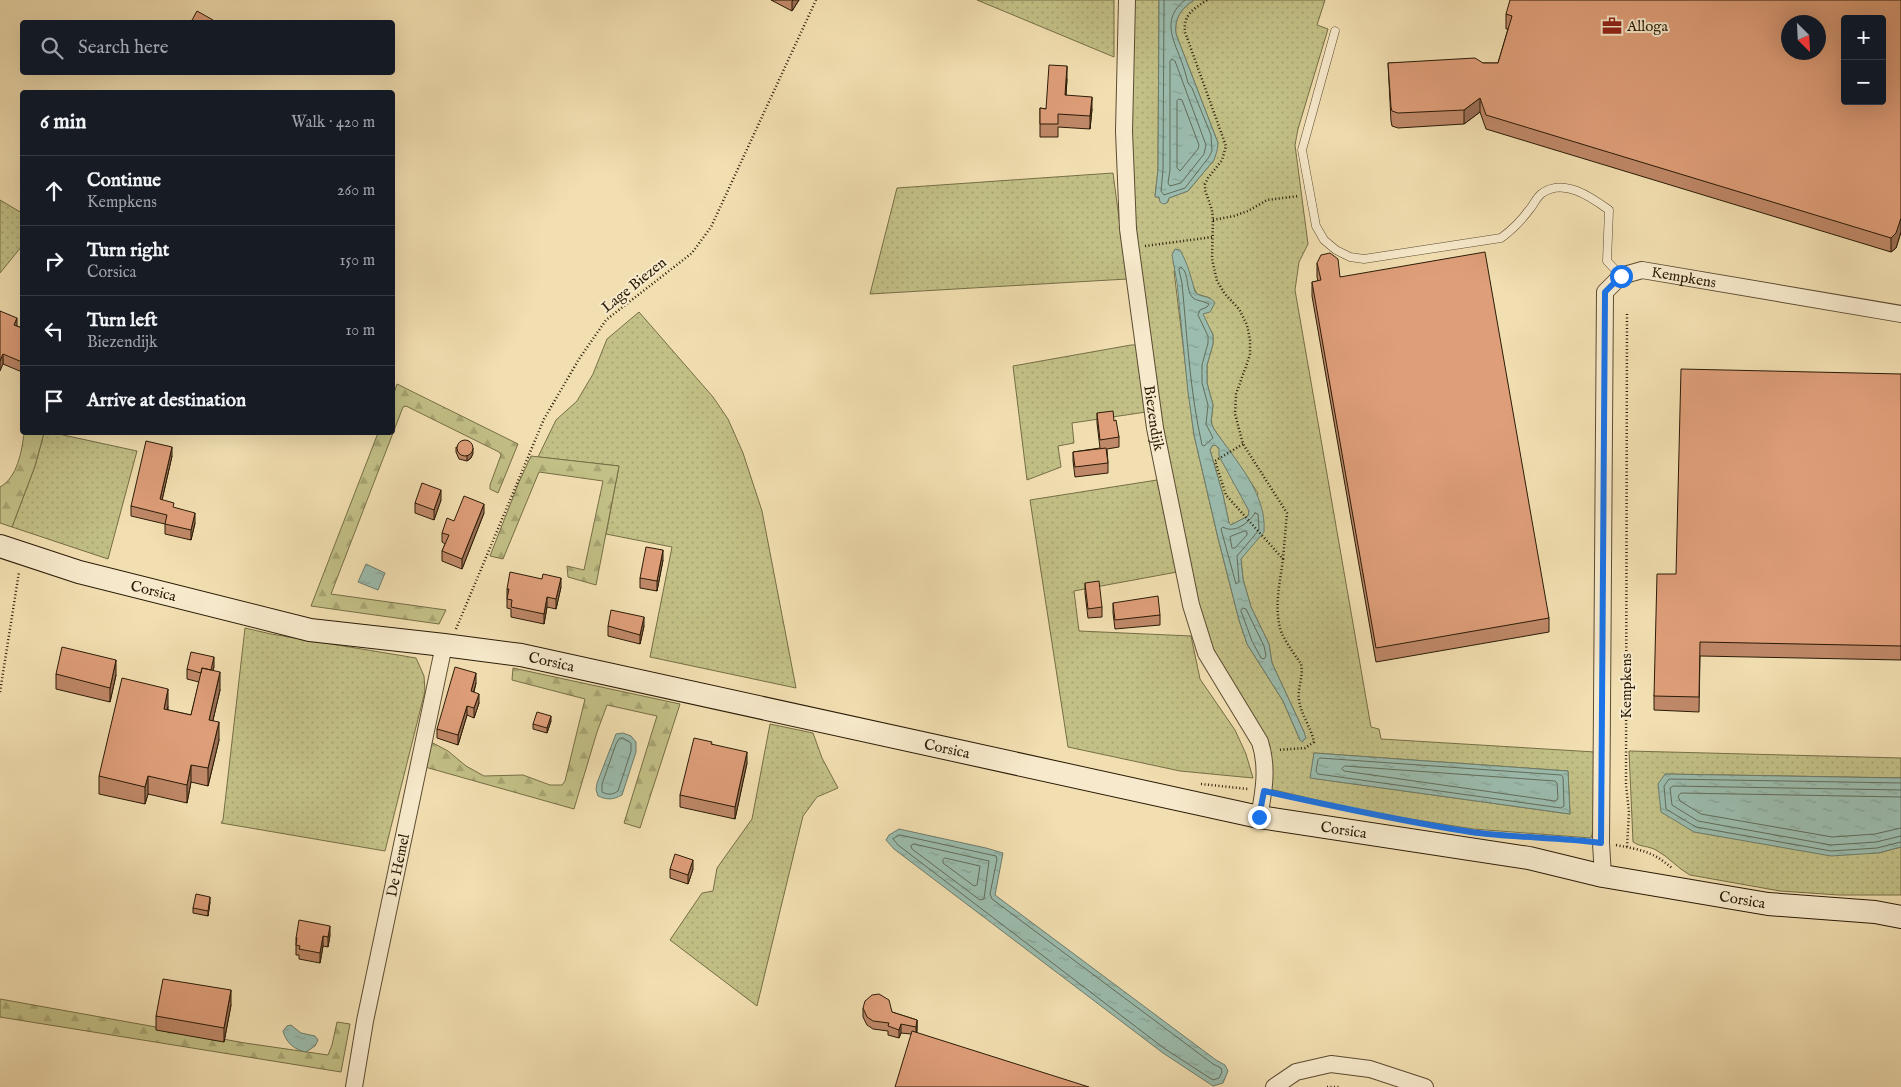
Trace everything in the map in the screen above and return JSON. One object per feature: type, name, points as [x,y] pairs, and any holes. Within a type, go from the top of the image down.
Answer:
[{"type":"street","name":"Biezendijk","points":[[1127,0],[1124,131],[1128,229],[1155,428],[1191,605],[1206,654],[1260,742],[1265,762],[1264,791],[1259,817]]},
{"type":"street","name":"Kempkens","points":[[1602,876],[1605,292],[1621,276],[1642,270],[1901,314]]},
{"type":"street","name":"Corsica","points":[[0,546],[79,572],[310,630],[444,645],[521,656],[1259,817],[1529,858],[1602,876],[1768,904],[1875,912],[1901,916]]},
{"type":"street","name":"De Hemel","points":[[354,1087],[365,1020],[444,645]]},
{"type":"street","points":[[1274,1087],[1296,1072],[1331,1064],[1370,1070],[1425,1087]]},
{"type":"lane","points":[[1335,30],[1302,150],[1316,226],[1324,240],[1336,250],[1364,259],[1501,238],[1511,231],[1541,194],[1555,189],[1573,188],[1592,197],[1608,210],[1607,261],[1621,276]]},
{"type":"path","name":"Lage Biezen","points":[[444,645],[456,630],[544,419],[579,360],[606,320],[692,254],[711,227],[816,0]]},
{"type":"path","points":[[1208,0],[1189,12],[1184,26],[1226,146],[1222,160],[1205,184],[1213,220],[1212,259],[1217,281],[1225,294],[1239,309],[1247,325],[1250,340],[1250,355],[1234,405],[1243,444],[1287,513],[1278,620],[1283,636],[1301,664],[1298,700],[1314,742],[1306,748],[1285,748]]},
{"type":"path","points":[[1213,220],[1248,211],[1267,200],[1310,195]]},
{"type":"path","points":[[1137,247],[1213,237]]},
{"type":"path","name":"Kempkens","points":[[1627,314],[1626,785],[1629,812],[1627,847]]},
{"type":"path","points":[[1243,444],[1216,461],[1226,495],[1283,559]]},
{"type":"path","points":[[0,692],[22,553]]},
{"type":"path","name":"Corsica","points":[[1264,791],[1384,816]]},
{"type":"path","points":[[1516,836],[1569,839],[1643,850],[1658,856],[1672,869]]},
{"type":"path","points":[[1327,1087],[1341,1087]]},
{"type":"green space","points":[[977,0],[1114,0],[1114,57]]},
{"type":"green space","points":[[1132,0],[1159,0],[1158,170],[1155,196],[1168,202],[1169,198],[1188,191],[1214,160],[1218,143],[1176,34],[1177,19],[1182,10],[1194,0],[1325,0],[1317,25],[1328,29],[1295,145],[1308,244],[1299,262],[1295,290],[1371,727],[1379,729],[1381,739],[1595,752],[1594,828],[1591,838],[1473,829],[1367,812],[1270,789],[1271,764],[1222,672],[1205,632],[1165,464],[1130,179]],"holes":[[[1174,271],[1193,286],[1197,294],[1210,298],[1202,314],[1213,335],[1213,344],[1207,365],[1207,383],[1213,405],[1211,423],[1258,493],[1241,559],[1243,579],[1251,607],[1269,644],[1272,663],[1304,732],[1300,740],[1283,701],[1247,644],[1239,620],[1194,435]],[[1314,753],[1568,771],[1570,814],[1311,778]]]},
{"type":"green space","points":[[1113,173],[1127,279],[870,294],[897,188]]},
{"type":"green space","points":[[0,200],[20,212],[20,248],[0,273]]},
{"type":"green space","points":[[639,312],[713,397],[728,419],[743,453],[762,511],[796,688],[650,657],[672,547],[606,534],[619,466],[538,457],[556,420],[577,401],[593,374],[607,339]]},
{"type":"green space","points":[[1136,345],[1146,412],[1072,423],[1074,443],[1058,446],[1061,467],[1027,480],[1013,366]]},
{"type":"green space","points":[[397,384],[518,444],[498,493],[490,489],[490,485],[501,455],[499,452],[406,406],[403,407],[395,428],[395,390]]},
{"type":"green space","points":[[24,435],[43,435],[35,466],[12,527],[0,523],[0,487],[6,483],[15,471]]},
{"type":"green space","points":[[43,435],[63,435],[137,451],[108,559],[12,527],[35,466]]},
{"type":"green space","points":[[377,435],[392,435],[331,594],[446,610],[439,624],[311,606]]},
{"type":"green space","points":[[1215,445],[1219,448],[1249,511],[1248,516],[1231,525],[1210,450]]},
{"type":"green space","points":[[531,456],[619,466],[596,585],[568,577],[567,566],[584,570],[603,481],[539,472],[503,559],[490,556]]},
{"type":"green space","points":[[1157,480],[1177,572],[1074,591],[1079,631],[1191,636],[1200,679],[1235,730],[1246,754],[1253,778],[1180,771],[1068,747],[1030,500]]},
{"type":"green space","points":[[245,628],[416,658],[424,676],[425,691],[385,851],[221,823],[223,820]]},
{"type":"green space","points":[[513,668],[680,704],[640,828],[624,823],[657,716],[607,705],[574,809],[425,767],[431,742],[448,751],[466,766],[484,776],[523,775],[550,785],[562,785],[565,781],[585,699],[512,680]]},
{"type":"green space","points":[[770,724],[813,733],[822,758],[838,788],[817,797],[803,816],[757,1006],[670,940],[702,893],[713,891],[717,868],[752,819]]},
{"type":"green space","points":[[1629,751],[1901,758],[1901,778],[1665,774],[1878,853],[1901,847],[1901,895],[1839,895],[1780,891],[1690,875],[1656,850],[1633,842]]},
{"type":"green space","points":[[0,999],[245,1043],[328,1055],[337,1022],[350,1024],[341,1072],[0,1017]]},
{"type":"water","points":[[1159,0],[1194,0],[1179,14],[1176,23],[1176,34],[1218,143],[1214,160],[1188,191],[1169,198],[1167,203],[1163,204],[1160,202],[1159,197],[1155,197],[1158,170]]},
{"type":"water","points":[[1175,249],[1180,250],[1187,265],[1195,292],[1213,300],[1215,303],[1210,312],[1203,314],[1213,335],[1213,344],[1207,365],[1207,383],[1213,405],[1211,422],[1248,477],[1255,490],[1264,518],[1264,532],[1241,559],[1243,579],[1251,607],[1269,644],[1272,663],[1304,732],[1306,738],[1302,742],[1283,701],[1247,644],[1239,620],[1194,435],[1177,283],[1172,255]],"holes":[[[1215,445],[1219,448],[1219,456],[1249,511],[1248,516],[1231,525],[1210,450]]]},
{"type":"water","points":[[366,564],[385,573],[378,590],[358,582]]},
{"type":"water","points":[[623,733],[631,736],[636,742],[636,752],[622,795],[610,799],[598,796],[596,790],[597,783],[616,734]]},
{"type":"water","points":[[1314,753],[1568,771],[1570,814],[1310,778]]},
{"type":"water","points":[[1665,774],[1901,778],[1901,847],[1878,853],[1831,856],[1694,832],[1661,812],[1658,784]]},
{"type":"water","points":[[899,829],[1003,853],[995,895],[1225,1065],[1228,1071],[1223,1083],[1213,1086],[1163,1053],[894,849],[886,840],[889,835]]},
{"type":"water","points":[[291,1025],[301,1033],[315,1036],[318,1040],[315,1046],[306,1052],[298,1050],[292,1045],[286,1039],[283,1031],[287,1026]]},
{"type":"building","points":[[1510,0],[1901,0],[1901,218],[1896,233],[1891,238],[1486,115],[1480,98],[1464,110],[1398,113],[1392,111],[1388,63],[1475,58],[1483,63],[1498,63],[1512,16],[1506,14]]},
{"type":"building","points":[[197,11],[213,20],[192,20]]},
{"type":"building","points":[[1049,65],[1067,66],[1065,95],[1092,97],[1090,116],[1058,114],[1058,124],[1040,124],[1040,108],[1046,109]]},
{"type":"building","points":[[1485,252],[1549,618],[1376,648],[1312,282],[1321,280],[1317,263],[1321,255],[1330,253],[1338,259],[1340,277]]},
{"type":"building","points":[[0,311],[17,318],[14,325],[20,327],[20,361],[3,354],[0,361]]},
{"type":"building","points":[[1681,369],[1901,374],[1901,646],[1700,642],[1699,697],[1654,696],[1657,574],[1676,574]]},
{"type":"building","points":[[1113,411],[1119,437],[1100,440],[1097,413]]},
{"type":"building","points":[[462,440],[468,440],[473,445],[471,454],[462,456],[457,451],[457,445]]},
{"type":"building","points":[[146,441],[172,447],[160,499],[174,503],[173,507],[195,513],[191,530],[165,524],[167,515],[131,506]]},
{"type":"building","points":[[1106,448],[1108,463],[1075,467],[1073,452]]},
{"type":"building","points":[[422,483],[441,490],[434,510],[415,503]]},
{"type":"building","points":[[464,496],[484,504],[462,559],[442,551],[449,535],[442,533],[447,518],[454,521]]},
{"type":"building","points":[[646,547],[663,550],[657,581],[640,578]]},
{"type":"building","points":[[510,572],[542,579],[543,574],[561,578],[556,599],[547,597],[544,614],[511,607],[512,600],[507,599]]},
{"type":"building","points":[[1099,581],[1102,607],[1088,609],[1085,583]]},
{"type":"building","points":[[1158,596],[1160,615],[1115,620],[1113,603]]},
{"type":"building","points":[[611,610],[644,617],[640,635],[608,626]]},
{"type":"building","points":[[62,647],[116,660],[110,688],[56,674]]},
{"type":"building","points":[[191,652],[214,657],[211,670],[202,668],[201,673],[187,669]]},
{"type":"building","points":[[455,667],[476,673],[471,691],[479,694],[474,708],[467,706],[458,735],[437,729]]},
{"type":"building","points":[[202,668],[220,672],[209,720],[219,722],[208,768],[191,765],[187,785],[148,776],[145,787],[99,776],[122,678],[168,689],[164,709],[191,715]]},
{"type":"building","points":[[537,712],[551,716],[547,728],[533,724]]},
{"type":"building","points":[[694,738],[747,752],[735,807],[680,795]]},
{"type":"building","points":[[675,854],[693,860],[688,875],[670,869]]},
{"type":"building","points":[[196,894],[210,897],[208,911],[193,908]]},
{"type":"building","points":[[299,920],[330,926],[328,937],[323,936],[320,953],[299,949],[300,946],[296,945]]},
{"type":"building","points":[[163,979],[231,990],[224,1028],[156,1016]]},
{"type":"building","points":[[879,994],[889,1000],[892,1012],[917,1020],[916,1027],[901,1024],[899,1030],[888,1026],[889,1023],[873,1021],[867,1017],[863,1008],[865,1001],[872,995]]},
{"type":"building","points":[[912,1031],[1089,1087],[895,1087]]},
{"type":"place","name":"Alloga","points":[[1612,26]]},
{"type":"route","points":[[1259,817],[1264,791],[1335,807],[1471,832],[1601,843],[1605,292],[1621,276]]}]
